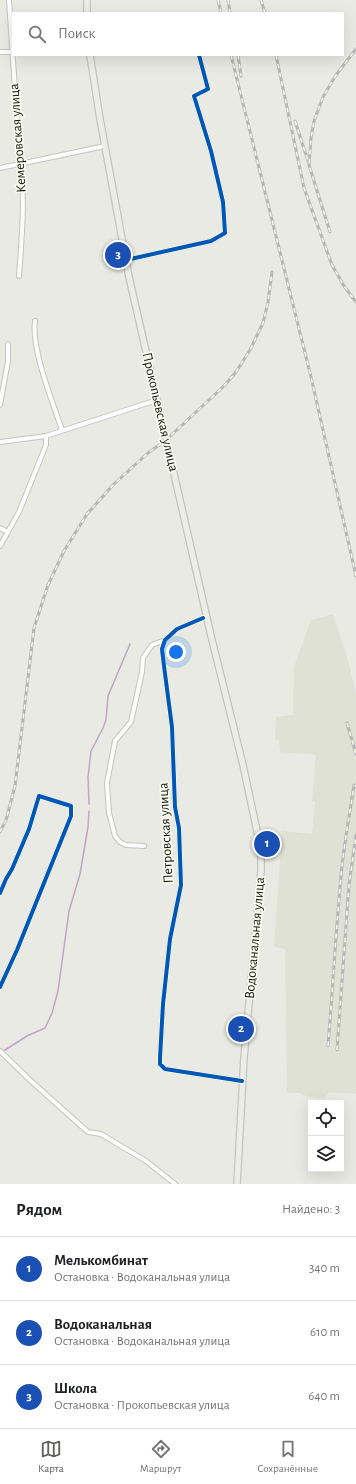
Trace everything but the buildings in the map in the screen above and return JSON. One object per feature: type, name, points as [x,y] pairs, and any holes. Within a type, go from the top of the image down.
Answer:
[{"type":"main road","points":[[87,0],[87,12]]},
{"type":"main road","name":"Прокопьевская улица","points":[[90,56],[126,260],[212,640],[243,765]]},
{"type":"main road","name":"Водоканальная улица","points":[[237,1184],[242,1081],[261,871],[261,850],[243,765]]},
{"type":"street","name":"Кемеровская улица","points":[[9,0],[12,39]]},
{"type":"street","points":[[0,52],[12,52]]},
{"type":"street","name":"Кемеровская улица","points":[[13,56],[21,163],[22,230],[19,276]]},
{"type":"street","points":[[126,260],[211,241],[226,233],[223,202],[211,151],[194,96],[208,89],[199,56]]},
{"type":"street","points":[[0,168],[105,146]]},
{"type":"street","points":[[35,321],[36,343],[62,430]]},
{"type":"street","points":[[0,405],[8,361],[8,344]]},
{"type":"street","points":[[0,442],[46,436],[157,400]]},
{"type":"street","points":[[0,546],[19,512],[46,445],[46,436]]},
{"type":"street","points":[[0,528],[8,532]]},
{"type":"street","points":[[144,846],[126,845],[120,842],[115,836],[109,813],[107,783],[114,741],[131,722],[142,672],[143,658],[152,645],[165,640],[177,629],[204,618]]},
{"type":"street","name":"Петровская улица","points":[[165,640],[162,648],[172,727],[175,807],[179,828],[181,885],[170,939],[167,964],[160,1042],[160,1064],[165,1069],[242,1081]]},
{"type":"street","points":[[0,893],[29,829],[39,796],[71,806],[71,816],[17,950],[0,987]]},
{"type":"street","points":[[0,1051],[31,1082],[88,1132],[100,1134],[146,1161],[175,1184]]},
{"type":"shaded area","points":[[333,614],[346,653],[356,693],[356,1094],[329,1092],[324,1098],[308,1097],[300,1093],[287,1092],[285,949],[274,947],[282,831],[312,834],[315,801],[312,801],[316,755],[280,752],[279,740],[275,739],[276,717],[293,715],[294,667],[311,620]]},
{"type":"waterway","points":[[89,804],[88,777],[91,751],[106,720],[108,696],[130,644]]},
{"type":"waterway","points":[[5,1050],[27,1036],[45,1028],[52,1013],[58,991],[69,911],[80,874],[88,827],[89,811]]},
{"type":"railway","points":[[218,0],[221,12]]},
{"type":"railway","points":[[228,0],[230,12]]},
{"type":"railway","points":[[261,0],[265,12]]},
{"type":"railway","points":[[330,232],[309,165],[311,138],[314,121],[323,97],[336,75],[356,49]]},
{"type":"railway","points":[[231,56],[311,377],[356,576]]},
{"type":"railway","points":[[238,56],[241,76]]},
{"type":"railway","points":[[276,56],[304,188],[332,265],[344,286],[356,302]]},
{"type":"railway","points":[[295,121],[308,161]]},
{"type":"railway","points":[[0,832],[6,820],[15,786],[34,628],[48,585],[64,551],[87,514],[114,484],[148,453],[166,440],[224,386],[236,372],[250,350],[263,323],[268,302],[272,272]]},
{"type":"railway","points":[[347,723],[356,754]]},
{"type":"railway","points":[[328,1046],[342,866],[354,785]]},
{"type":"railway","points":[[337,1050],[349,885],[356,835]]},
{"type":"cycle path","points":[[126,260],[211,241],[225,233],[223,202],[211,151],[194,96],[208,89],[199,56]]},
{"type":"cycle path","points":[[203,618],[177,629],[165,640],[162,649],[172,727],[175,807],[179,828],[181,885],[170,939],[163,1004],[160,1064],[165,1069],[242,1081]]},
{"type":"cycle path","points":[[0,893],[29,829],[39,796],[71,806],[71,816],[17,950],[0,987]]},
{"type":"place","name":"Школа","points":[[118,255]]},
{"type":"place","name":"Мелькомбинат","points":[[267,844]]},
{"type":"place","name":"Водоканальная","points":[[241,1029]]}]
